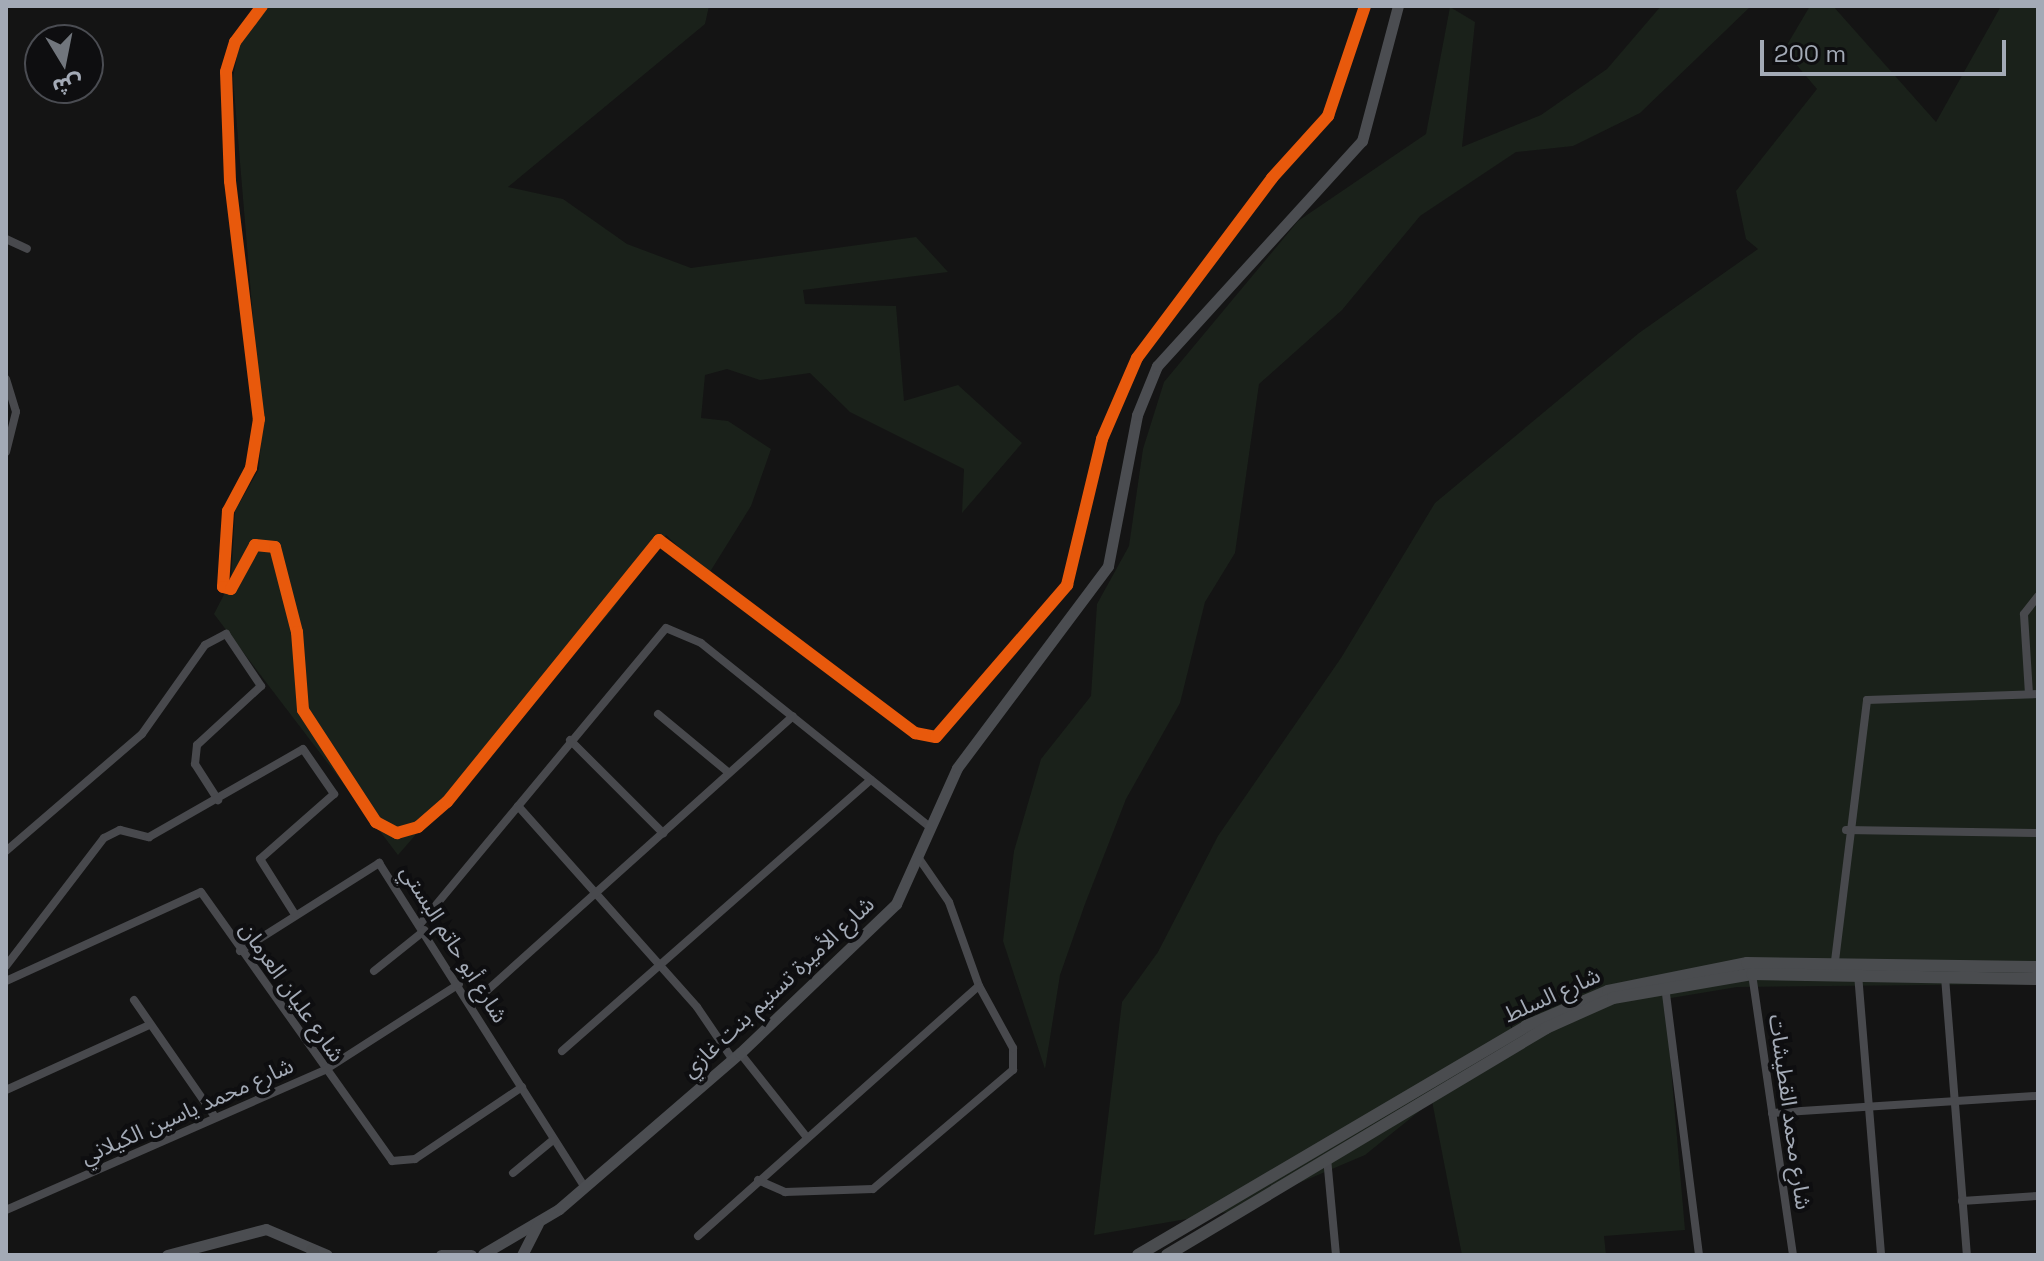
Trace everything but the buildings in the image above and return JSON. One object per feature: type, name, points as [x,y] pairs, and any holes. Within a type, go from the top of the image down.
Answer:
[{"type":"main road","name":"شارع الأميرة تسنيم بنت غازي","points":[[477,1255],[541,1220],[584,1186],[736,1057],[871,934],[896,904],[965,755],[1108,566],[1137,415],[1157,366],[1362,141],[1398,6]]},
{"type":"main road","name":"شارع السلط","points":[[1138,1255],[1582,1000],[1693,970],[1835,961],[2038,967]]},
{"type":"main road","name":"شارع السلط","points":[[1167,1255],[1181,1252],[1327,1158],[1546,1028],[1665,985],[1752,974],[2038,979]]},
{"type":"main road","name":"شارع الأميرة تسنيم بنت غازي","points":[[522,1255],[541,1220]]},
{"type":"main road","points":[[167,1255],[247,1230],[281,1232],[312,1251],[327,1255]]},
{"type":"main road","points":[[441,1255],[502,1255]]},
{"type":"street","points":[[262,6],[235,42],[226,72],[230,181],[259,429],[251,468],[228,511],[223,587],[231,589],[255,545],[275,547],[297,632],[303,710],[376,822],[397,833],[418,827],[447,802],[659,540],[915,733],[936,737],[1067,585],[1102,439],[1137,358],[1328,116],[1365,6]]},
{"type":"street","points":[[6,239],[27,249]]},
{"type":"street","points":[[6,379],[16,412],[6,452]]},
{"type":"street","points":[[6,409],[16,412]]},
{"type":"street","points":[[1835,961],[1858,727],[1871,697],[2034,694],[2024,614],[2038,596]]},
{"type":"street","points":[[374,971],[423,926],[570,740],[666,628],[701,643],[931,828]]},
{"type":"street","points":[[6,851],[142,734],[212,637],[234,637],[261,686],[197,745],[195,764],[218,800]]},
{"type":"street","points":[[658,714],[729,773]]},
{"type":"street","points":[[472,1004],[793,716]]},
{"type":"street","points":[[570,740],[663,833]]},
{"type":"street","points":[[6,966],[104,838],[120,830],[149,837],[218,800],[297,749],[330,779],[331,798],[260,859],[294,913]]},
{"type":"street","points":[[562,1051],[663,967],[871,780]]},
{"type":"street","points":[[518,806],[597,891],[805,1135]]},
{"type":"street","points":[[1846,830],[2038,833]]},
{"type":"street","points":[[758,1180],[785,1192],[873,1189],[1006,1078],[1016,1063],[1013,1048],[979,986],[949,902],[918,857]]},
{"type":"street","name":"شارع أبو حاتم البستي","points":[[240,951],[376,862],[423,926],[584,1186]]},
{"type":"street","name":"شارع عليان العرمان","points":[[6,981],[201,892],[325,1070],[397,1163],[415,1159],[522,1087]]},
{"type":"street","name":"شارع محمد القطيشات","points":[[1752,974],[1793,1255]]},
{"type":"street","points":[[1858,974],[1881,1255]]},
{"type":"street","points":[[1945,977],[1967,1255]]},
{"type":"street","name":"شارع محمد ياسين الكيلاني","points":[[6,1210],[213,1114],[325,1070],[459,984]]},
{"type":"street","points":[[1665,985],[1699,1255]]},
{"type":"street","points":[[698,1236],[805,1135],[979,986]]},
{"type":"street","points":[[134,1000],[213,1114]]},
{"type":"street","points":[[6,1090],[149,1025]]},
{"type":"street","points":[[1772,1113],[2038,1096]]},
{"type":"street","points":[[513,1173],[553,1140]]},
{"type":"street","points":[[1327,1158],[1336,1255]]},
{"type":"street","points":[[1962,1201],[2038,1196]]},
{"type":"shaded area","points":[[266,6],[709,6],[705,24],[508,187],[563,199],[627,244],[691,268],[916,237],[948,272],[803,290],[805,304],[896,306],[904,401],[958,385],[1022,443],[962,513],[964,469],[850,412],[810,373],[760,380],[727,369],[705,375],[701,418],[728,421],[771,449],[751,506],[708,575],[666,535],[611,611],[398,855],[214,614],[231,581],[235,511],[259,469],[262,426],[233,78],[240,40]]},
{"type":"shaded area","points":[[1661,6],[1751,6],[1640,113],[1573,146],[1516,152],[1420,216],[1342,310],[1259,384],[1235,553],[1205,602],[1180,703],[1126,799],[1085,904],[1060,975],[1045,1069],[1003,941],[1014,851],[1041,759],[1091,696],[1097,604],[1129,546],[1143,449],[1164,382],[1298,221],[1426,134],[1450,7],[1475,22],[1462,147],[1541,115],[1607,69]]},
{"type":"shaded area","points":[[1810,6],[1833,6],[1936,122],[2001,6],[2038,6],[2038,984],[1737,987],[1665,999],[1685,1230],[1604,1236],[1606,1255],[1462,1255],[1432,1101],[1365,1155],[1233,1211],[1094,1235],[1122,1002],[1158,952],[1218,836],[1341,658],[1435,503],[1639,333],[1758,249],[1746,239],[1736,191],[1817,89],[1784,50]]},
{"type":"cycle path","points":[[262,6],[235,42],[226,72],[230,181],[259,419],[251,468],[228,511],[223,587],[231,589],[255,545],[275,547],[297,632],[303,710],[376,822],[397,833],[418,827],[447,802],[659,540],[915,733],[936,737],[1067,585],[1102,439],[1137,358],[1272,178],[1328,116],[1365,6]]}]
